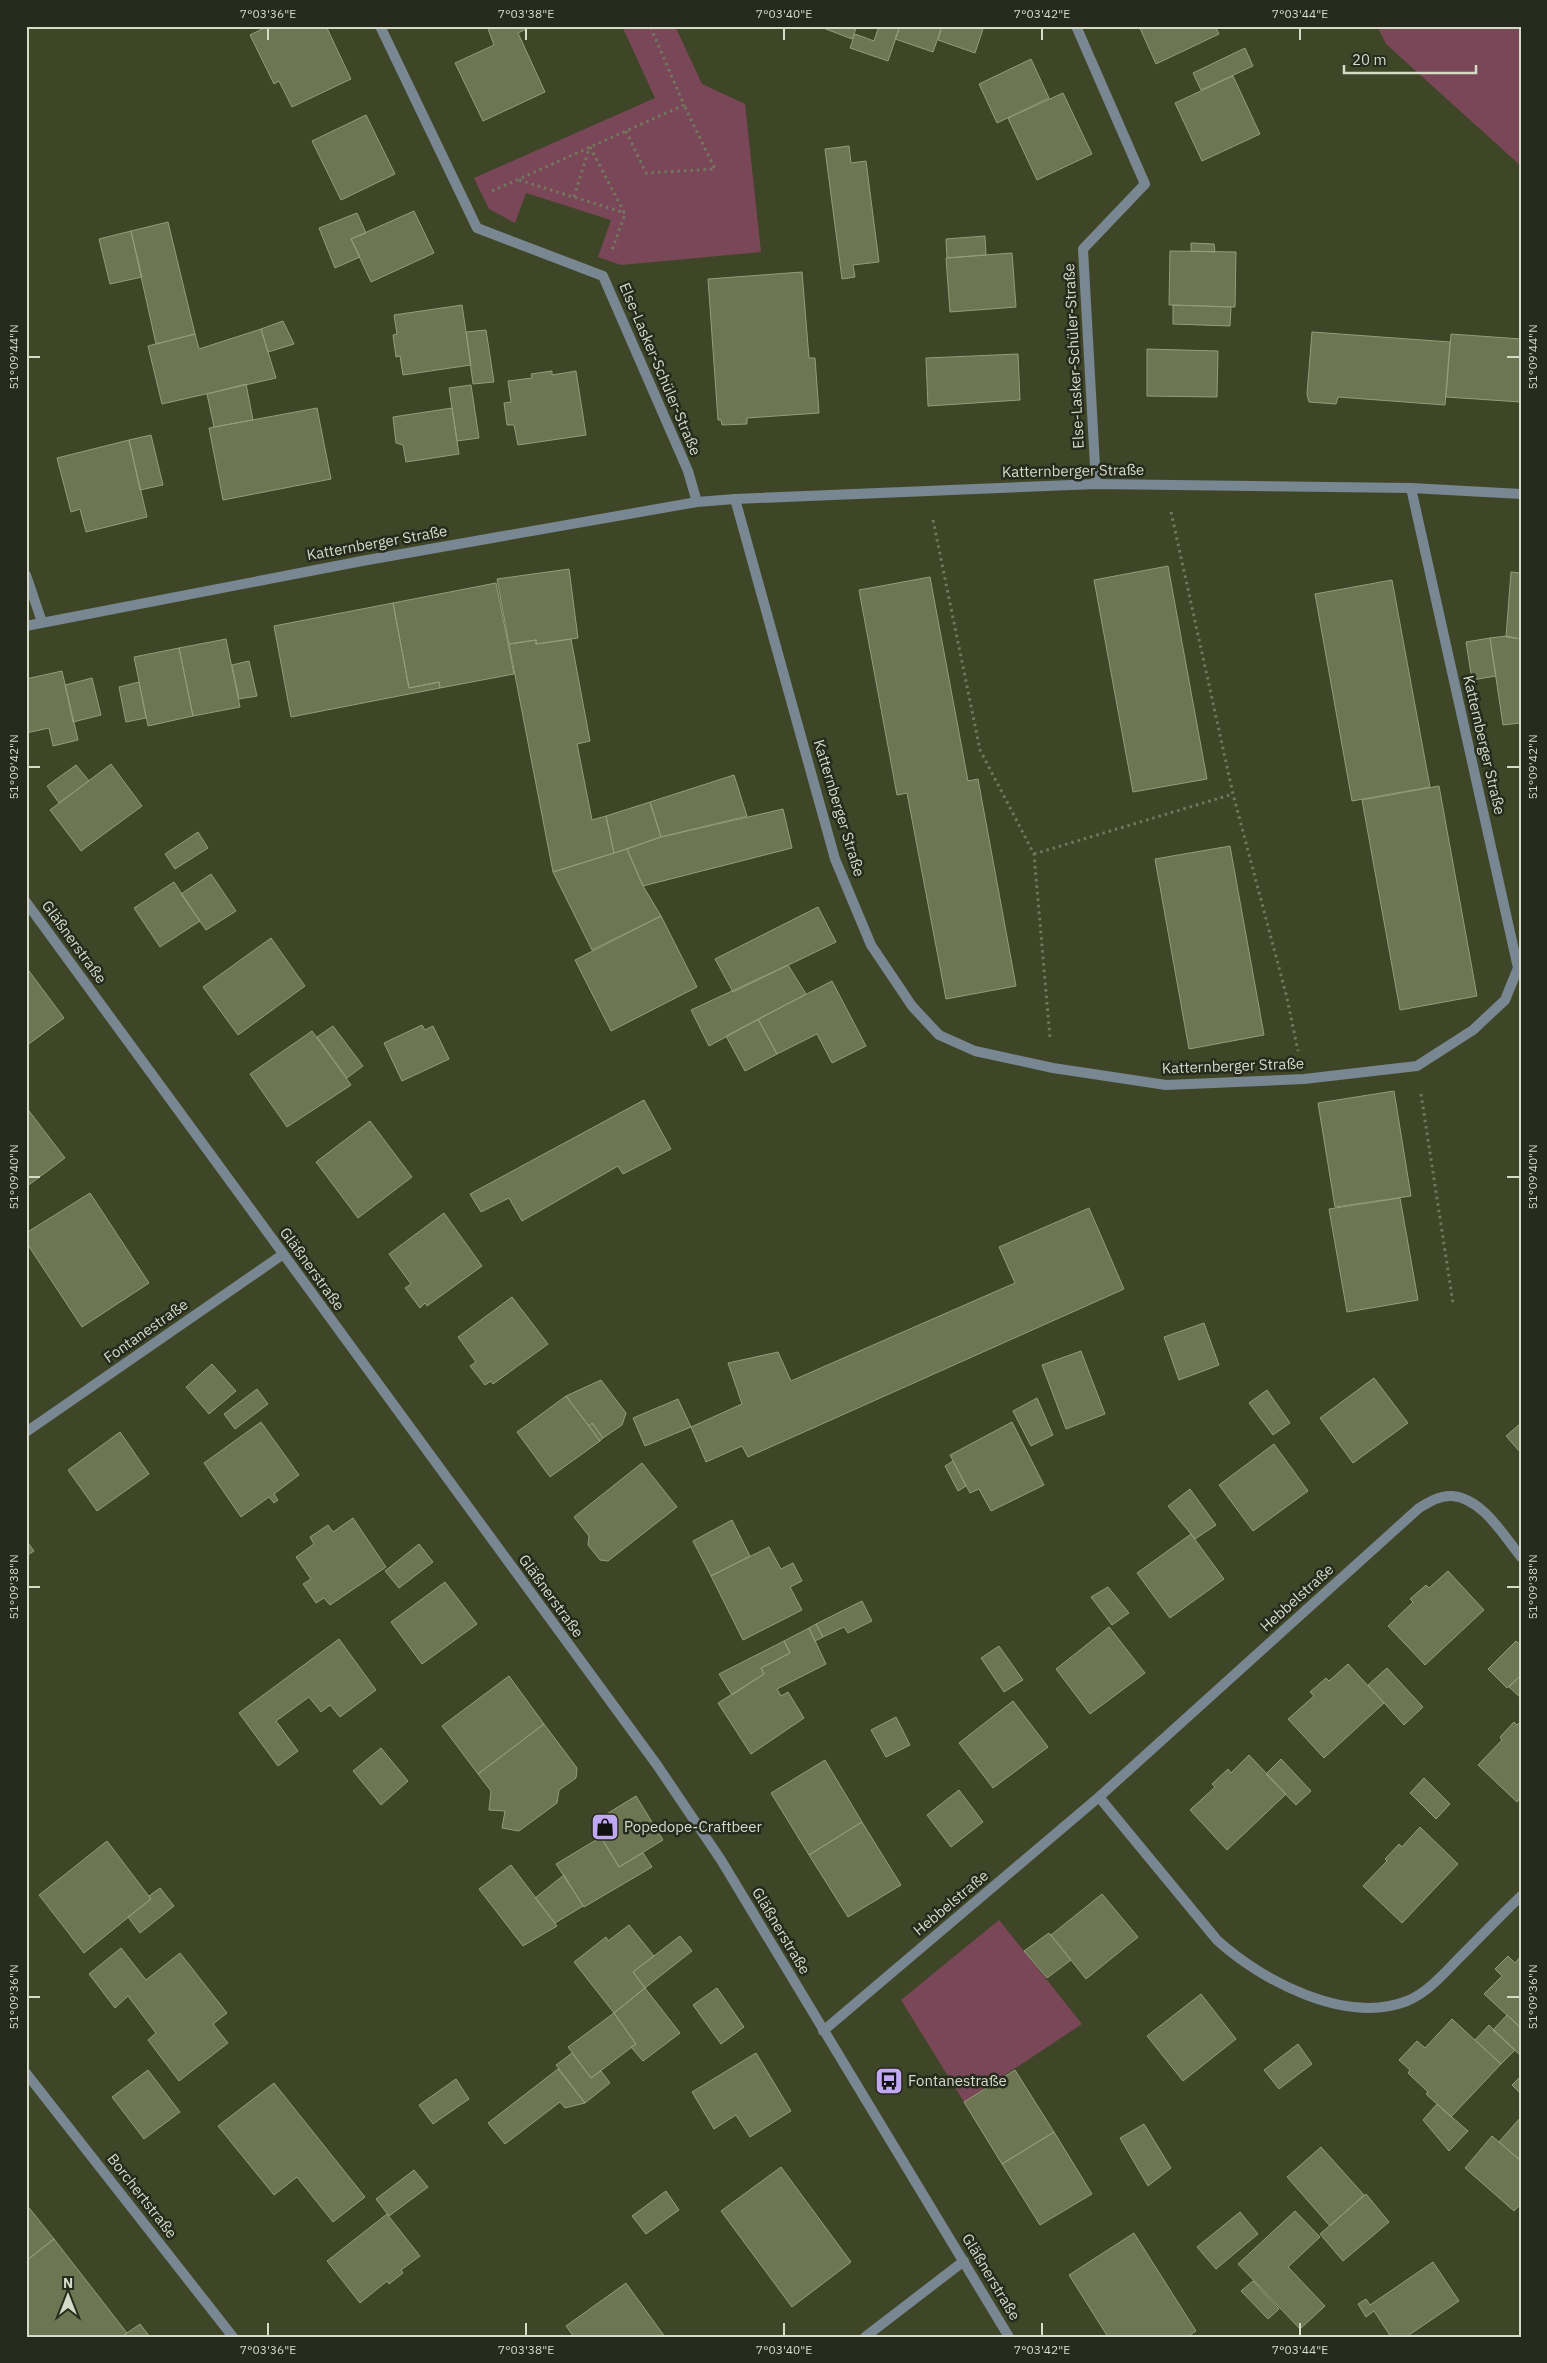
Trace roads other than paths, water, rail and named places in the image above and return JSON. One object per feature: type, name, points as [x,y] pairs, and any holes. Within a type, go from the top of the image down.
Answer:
[{"type":"street","name":"Else-Lasker-Schüler-Straße","points":[[380,26],[477,228],[604,276],[688,471],[697,502]]},
{"type":"street","name":"Else-Lasker-Schüler-Straße","points":[[1076,26],[1145,184],[1083,249],[1096,484]]},
{"type":"street","name":"Katternberger Straße","points":[[26,626],[342,564],[697,502],[927,490],[1096,484],[1411,488],[1521,494]]},
{"type":"street","name":"Katternberger Straße","points":[[735,499],[835,859],[871,945],[912,1006],[939,1035],[975,1051],[1053,1068],[1166,1086],[1304,1079],[1417,1066],[1473,1030],[1505,1000],[1518,968],[1411,488]]},
{"type":"street","points":[[26,575],[42,622]]},
{"type":"street","name":"Gläßnerstraße","points":[[26,902],[657,1765],[721,1860],[1009,2337]]},
{"type":"street","name":"Fontanestraße","points":[[26,1432],[282,1254]]},
{"type":"street","name":"Hebbelstraße","points":[[824,2031],[1099,1797],[1419,1508],[1435,1499],[1452,1496],[1468,1501],[1483,1512],[1521,1557]]},
{"type":"street","points":[[1099,1797],[1217,1940],[1238,1959],[1288,1988],[1344,2005],[1373,2008],[1407,2001],[1427,1989],[1521,1896]]},
{"type":"street","name":"Borchertstraße","points":[[26,2073],[233,2337]]},
{"type":"street","points":[[865,2337],[964,2261]]},
{"type":"place","name":"Popedope-Craftbeer","points":[[605,1827]]},
{"type":"place","name":"Fontanestraße","points":[[889,2081]]}]
